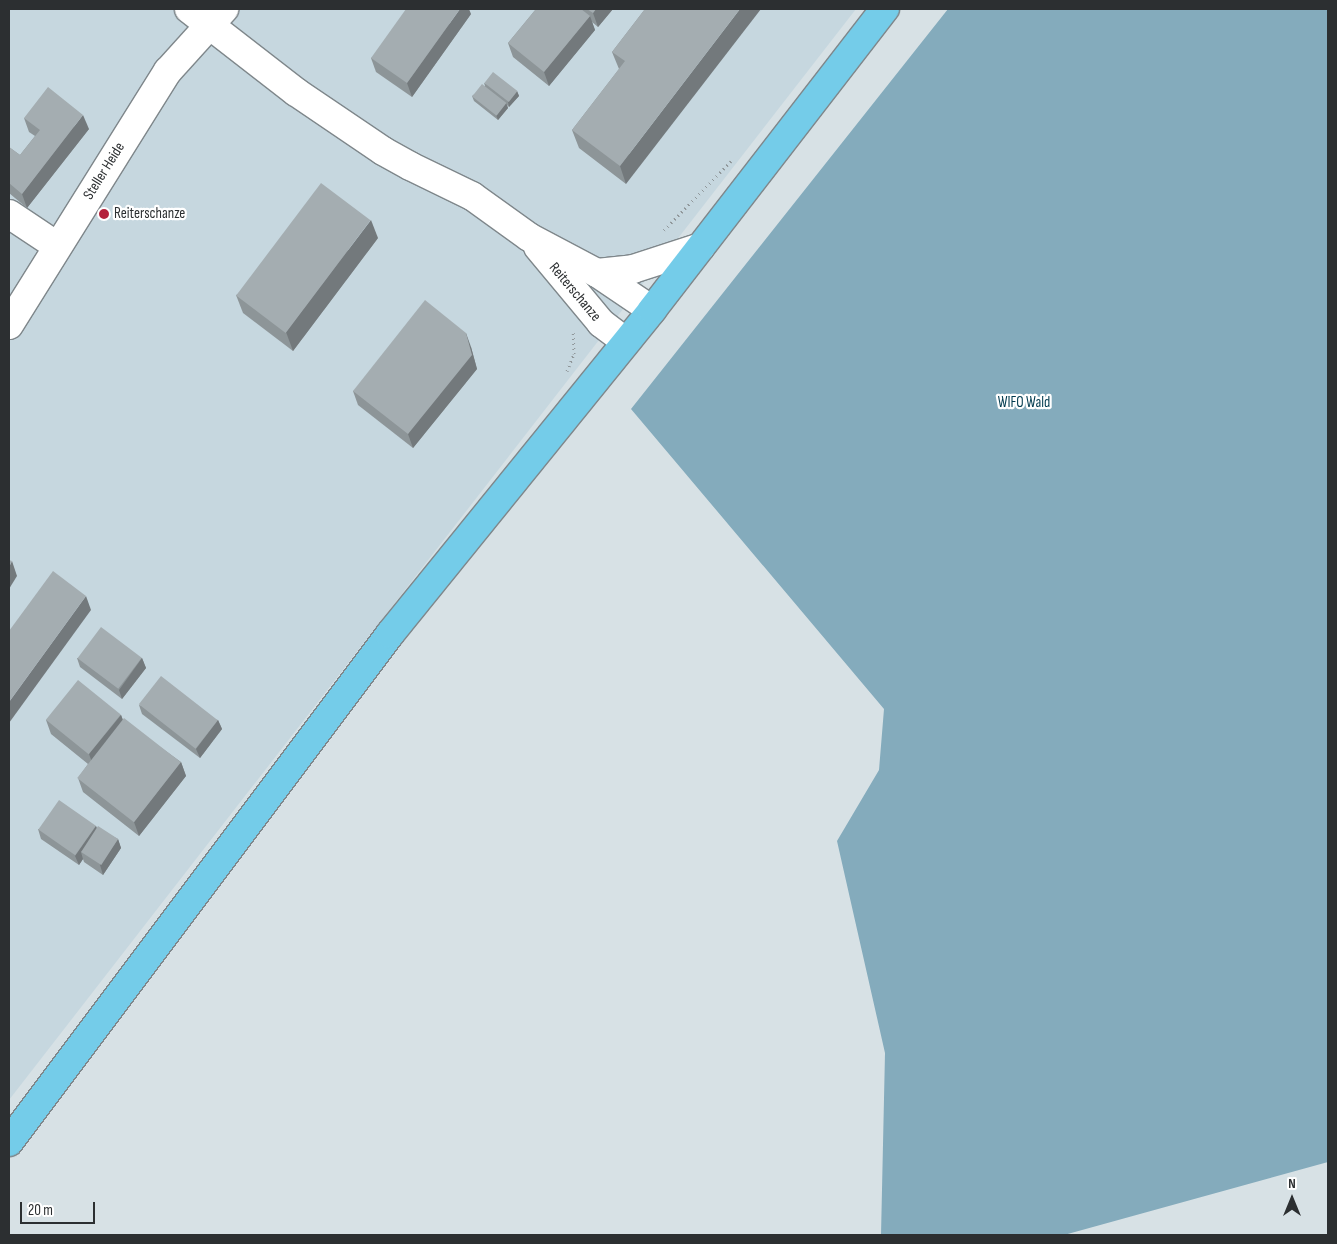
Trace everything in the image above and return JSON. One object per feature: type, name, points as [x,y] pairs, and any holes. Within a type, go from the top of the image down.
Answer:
[{"type":"main road","points":[[9,1142],[390,634],[652,310],[885,9]]},
{"type":"street","name":"Reiterschanze","points":[[189,9],[217,17],[296,92],[383,151],[472,196],[529,237],[597,273],[652,310]]},
{"type":"street","name":"Steller Heide","points":[[9,325],[168,71],[217,17]]},
{"type":"street","points":[[9,214],[57,246]]},
{"type":"street","name":"Reiterschanze","points":[[529,237],[601,323],[626,342]]},
{"type":"street","name":"Reiterschanze","points":[[597,273],[633,269],[701,247]]},
{"type":"shaded area","points":[[9,9],[856,9],[9,1100]]},
{"type":"green space","name":"WIFO Wald","points":[[948,9],[1328,9],[1328,1162],[1064,1235],[881,1235],[885,1053],[837,841],[879,770],[884,709],[631,409]]},
{"type":"building","points":[[406,9],[460,9],[407,83],[371,58]]},
{"type":"building","points":[[536,9],[581,9],[590,16],[544,72],[508,43]]},
{"type":"building","points":[[587,9],[596,9],[593,13]]},
{"type":"building","points":[[645,9],[740,9],[620,166],[572,130],[625,61],[612,52]]},
{"type":"building","points":[[493,72],[517,91],[509,102],[484,83]]},
{"type":"building","points":[[482,84],[506,103],[497,116],[472,97]]},
{"type":"building","points":[[48,87],[83,115],[22,194],[9,183],[9,147],[20,155],[40,130],[24,118]]},
{"type":"building","points":[[321,183],[371,220],[286,333],[236,296]]},
{"type":"building","points":[[425,300],[466,333],[472,355],[408,434],[353,391]]},
{"type":"building","points":[[53,571],[86,596],[9,702],[9,631]]},
{"type":"building","points":[[101,627],[142,658],[118,689],[78,658]]},
{"type":"building","points":[[161,676],[218,720],[196,749],[139,704]]},
{"type":"building","points":[[78,680],[121,715],[89,754],[46,720]]},
{"type":"building","points":[[124,718],[181,762],[134,822],[77,778]]},
{"type":"building","points":[[59,800],[96,826],[75,855],[38,829]]},
{"type":"building","points":[[98,826],[118,839],[101,865],[81,852]]},
{"type":"place","name":"Reiterschanze","points":[[104,214]]}]
